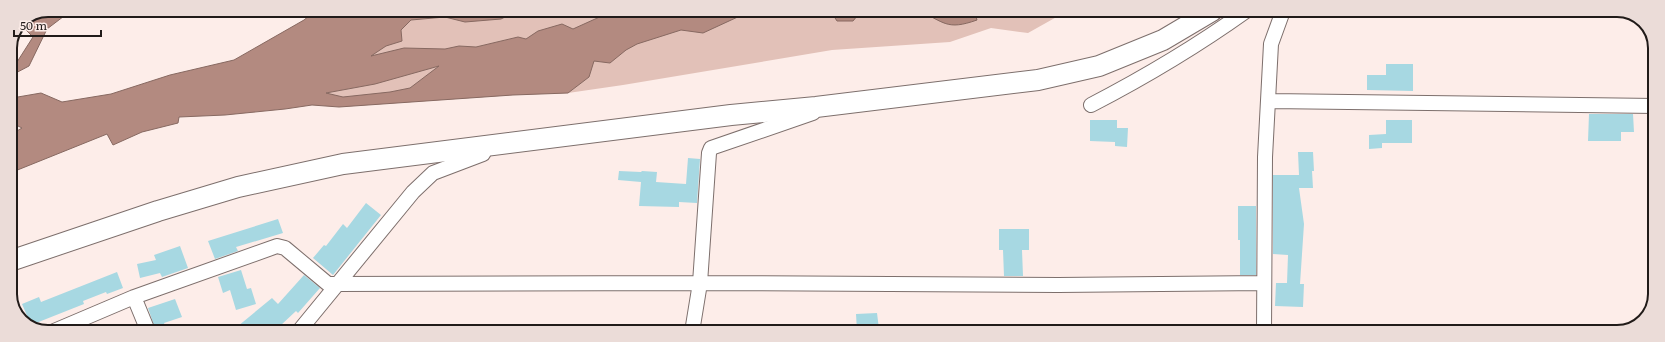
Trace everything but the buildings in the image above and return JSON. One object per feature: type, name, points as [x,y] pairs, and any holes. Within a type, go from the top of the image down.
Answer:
[{"type":"street","points":[[17,259],[158,211],[238,187],[343,164],[731,115],[816,107],[1038,80],[1100,66],[1163,40],[1201,17]]},
{"type":"street","points":[[1091,105],[1142,78],[1237,17]]},
{"type":"street","points":[[1264,325],[1268,100],[1271,44],[1281,17]]},
{"type":"street","points":[[1268,100],[1648,106]]},
{"type":"street","points":[[693,325],[700,283],[709,152],[711,148],[814,113],[816,107]]},
{"type":"street","points":[[304,325],[413,192],[433,173],[483,154],[486,147]]},
{"type":"street","points":[[68,325],[134,297],[277,246],[285,248],[328,284],[700,283],[1058,285],[1264,283]]},
{"type":"street","points":[[134,297],[146,325]]},
{"type":"shaded area","points":[[48,17],[63,17],[47,29],[29,66],[17,72],[17,62],[33,37],[24,28],[31,22],[36,19]]},
{"type":"shaded area","points":[[308,17],[1057,17],[1028,33],[991,28],[950,42],[832,50],[568,93],[513,95],[339,107],[325,93],[373,84],[304,20]]},
{"type":"shaded area","points":[[308,17],[445,17],[411,20],[401,30],[402,41],[386,46],[371,56],[404,48],[445,49],[459,46],[476,47],[518,37],[526,39],[538,31],[562,24],[573,29],[600,17],[738,17],[703,33],[681,30],[637,44],[626,50],[610,63],[594,61],[589,77],[568,93],[513,95],[339,107],[312,105],[225,115],[179,117],[178,123],[142,132],[113,145],[107,134],[17,170],[17,131],[22,128],[17,126],[17,97],[41,93],[62,102],[111,94],[170,75],[234,60]],"holes":[[[439,66],[410,88],[390,92],[343,97],[326,93],[375,84]]]},
{"type":"shaded area","points":[[445,17],[505,17],[501,19],[465,22]]},
{"type":"shaded area","points":[[834,17],[856,17],[853,21],[837,21]]},
{"type":"shaded area","points":[[932,17],[976,17],[977,20],[958,25],[946,24]]}]
